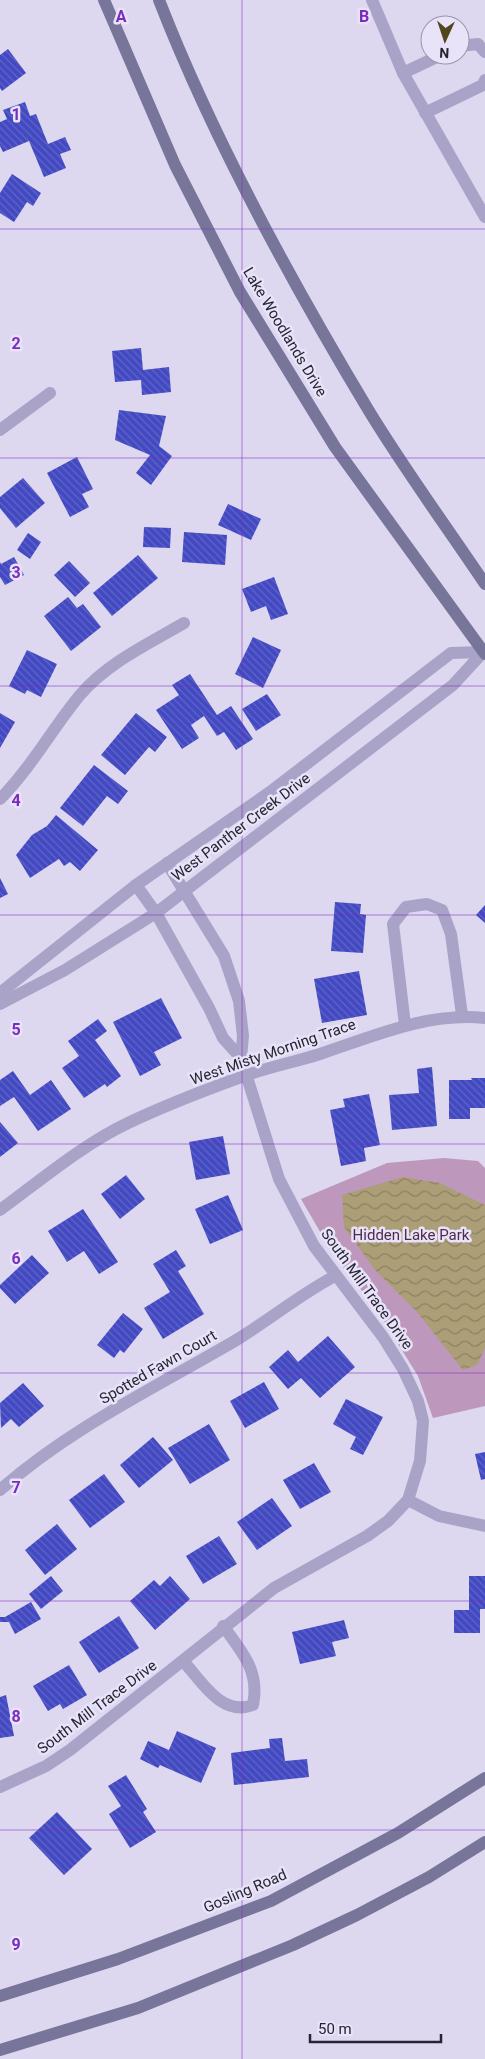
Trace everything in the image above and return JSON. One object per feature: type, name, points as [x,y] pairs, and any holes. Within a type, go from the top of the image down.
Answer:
[{"type":"main road","name":"Lake Woodlands Drive","points":[[104,0],[175,165],[240,292],[335,447],[484,652]]},
{"type":"main road","points":[[159,0],[225,147],[292,276],[370,412],[485,584]]},
{"type":"main road","name":"Gosling Road","points":[[0,1996],[118,1959],[271,1901],[398,1833],[485,1778]]},
{"type":"main road","points":[[0,2050],[138,2008],[293,1945],[357,1915],[429,1877],[485,1842]]},
{"type":"street","points":[[372,0],[403,73],[485,217]]},
{"type":"street","points":[[470,45],[478,44],[485,52]]},
{"type":"street","points":[[403,73],[420,65]]},
{"type":"street","points":[[425,114],[483,85],[485,80]]},
{"type":"street","points":[[0,430],[50,393]]},
{"type":"street","points":[[0,799],[29,765],[86,689],[104,672],[184,624]]},
{"type":"street","name":"West Panther Creek Drive","points":[[0,993],[136,885],[270,792],[451,653],[484,652]]},
{"type":"street","name":"West Panther Creek Drive","points":[[0,1004],[66,970],[156,913],[453,686],[484,652]]},
{"type":"street","name":"South Mill Trace Drive","points":[[0,1787],[46,1766],[70,1750],[184,1661],[223,1626],[274,1588],[367,1536],[388,1521],[408,1500],[420,1461],[423,1421],[418,1401],[403,1369],[384,1337],[335,1276],[314,1246],[279,1179],[245,1076],[241,1058],[243,1036],[239,1000],[224,956],[167,864]]},
{"type":"street","name":"South Mill Trace Drive","points":[[136,885],[156,913],[210,1008],[223,1038],[241,1058]]},
{"type":"street","points":[[406,1025],[394,924],[406,907],[426,904],[442,910],[451,934],[462,1015]]},
{"type":"street","name":"West Misty Morning Trace","points":[[0,1210],[85,1149],[127,1123],[245,1076],[314,1056],[406,1025],[462,1015],[485,1018]]},
{"type":"street","name":"Spotted Fawn Court","points":[[0,1490],[33,1462],[73,1435],[245,1335],[303,1294],[335,1276]]},
{"type":"street","points":[[408,1500],[439,1516],[485,1526]]},
{"type":"street","points":[[184,1661],[220,1702],[242,1709],[253,1705],[255,1693],[254,1677],[246,1657],[223,1626]]},
{"type":"green space","name":"Hidden Lake Park","points":[[444,1158],[478,1161],[485,1168],[485,1406],[433,1418],[418,1376],[377,1310],[333,1254],[301,1199],[387,1163]]},
{"type":"water","points":[[403,1177],[440,1183],[485,1205],[485,1348],[477,1365],[463,1370],[417,1312],[375,1270],[344,1227],[342,1195]]},
{"type":"building","points":[[8,49],[26,73],[2,91],[0,88],[0,55]]},
{"type":"building","points":[[25,102],[30,116],[36,114],[48,144],[65,137],[71,150],[60,154],[66,168],[44,177],[29,141],[3,152],[0,146],[0,122],[7,119],[3,110]]},
{"type":"building","points":[[12,174],[41,193],[33,206],[27,202],[14,222],[0,213],[0,193]]},
{"type":"building","points":[[141,348],[143,370],[169,367],[171,392],[142,395],[141,380],[115,382],[112,351]]},
{"type":"building","points":[[119,410],[166,416],[159,446],[172,456],[151,485],[136,473],[150,455],[115,440]]},
{"type":"building","points":[[77,457],[93,489],[82,494],[89,507],[70,517],[47,473]]},
{"type":"building","points":[[23,478],[45,503],[16,528],[0,508],[0,497]]},
{"type":"building","points":[[228,504],[261,519],[251,540],[218,525]]},
{"type":"building","points":[[144,527],[171,528],[170,548],[143,547]]},
{"type":"building","points":[[184,532],[227,535],[225,565],[182,562]]},
{"type":"building","points":[[28,533],[41,542],[30,559],[17,550]]},
{"type":"building","points":[[138,555],[158,578],[112,616],[93,593]]},
{"type":"building","points":[[14,557],[24,575],[5,585],[0,577],[0,562],[1,564]]},
{"type":"building","points":[[69,561],[90,583],[75,597],[54,575]]},
{"type":"building","points":[[274,577],[288,614],[271,620],[266,606],[251,612],[242,589]]},
{"type":"building","points":[[68,597],[77,608],[83,604],[101,627],[71,651],[44,616]]},
{"type":"building","points":[[253,637],[281,650],[263,688],[235,674]]},
{"type":"building","points":[[27,650],[57,664],[41,697],[27,690],[25,694],[9,686]]},
{"type":"building","points":[[190,674],[217,715],[231,706],[253,739],[236,750],[224,732],[217,736],[204,716],[191,725],[199,738],[182,749],[156,710],[179,695],[172,685]]},
{"type":"building","points":[[267,694],[281,715],[256,731],[242,709]]},
{"type":"building","points":[[0,713],[15,722],[0,748]]},
{"type":"building","points":[[136,713],[167,737],[155,752],[149,747],[125,775],[101,755]]},
{"type":"building","points":[[94,765],[128,791],[118,804],[107,796],[83,826],[60,808]]},
{"type":"building","points":[[56,815],[98,850],[80,871],[70,862],[64,866],[59,859],[30,878],[16,855],[32,835],[47,826]]},
{"type":"building","points":[[0,878],[8,894],[0,898]]},
{"type":"building","points":[[335,902],[361,904],[360,914],[366,915],[363,953],[331,951]]},
{"type":"building","points":[[485,905],[485,923],[476,915]]},
{"type":"building","points":[[359,971],[367,1015],[322,1023],[314,979]]},
{"type":"building","points":[[161,998],[182,1038],[154,1052],[161,1065],[140,1076],[113,1022]]},
{"type":"building","points":[[98,1019],[107,1031],[95,1040],[121,1076],[107,1087],[105,1084],[84,1098],[62,1068],[79,1056],[68,1041]]},
{"type":"building","points":[[432,1067],[437,1126],[392,1130],[389,1095],[419,1093],[417,1069]]},
{"type":"building","points":[[13,1071],[30,1095],[51,1080],[71,1109],[38,1131],[14,1097],[0,1106],[0,1080]]},
{"type":"building","points":[[471,1078],[485,1078],[485,1108],[470,1108],[470,1119],[449,1119],[449,1080],[472,1080]]},
{"type":"building","points":[[369,1094],[380,1145],[364,1148],[366,1161],[341,1166],[330,1110],[345,1107],[343,1099]]},
{"type":"building","points":[[0,1122],[18,1143],[0,1157]]},
{"type":"building","points":[[223,1136],[230,1174],[196,1180],[189,1142]]},
{"type":"building","points":[[126,1175],[145,1199],[120,1219],[101,1194]]},
{"type":"building","points":[[228,1195],[243,1230],[210,1244],[195,1209]]},
{"type":"building","points":[[83,1209],[118,1262],[99,1274],[84,1251],[67,1262],[48,1231]]},
{"type":"building","points":[[176,1250],[186,1266],[178,1271],[204,1314],[163,1339],[144,1308],[170,1292],[153,1264]]},
{"type":"building","points":[[32,1255],[49,1273],[15,1304],[0,1288],[0,1285]]},
{"type":"building","points":[[123,1313],[143,1329],[124,1353],[120,1350],[114,1358],[97,1345]]},
{"type":"building","points":[[328,1336],[355,1367],[320,1398],[301,1378],[288,1389],[269,1367],[288,1350],[298,1362]]},
{"type":"building","points":[[264,1382],[279,1409],[245,1428],[230,1401]]},
{"type":"building","points":[[23,1383],[44,1406],[19,1427],[11,1419],[1,1428],[0,1403]]},
{"type":"building","points":[[346,1399],[383,1417],[363,1455],[350,1449],[356,1437],[333,1424]]},
{"type":"building","points":[[209,1424],[230,1460],[190,1484],[168,1448]]},
{"type":"building","points":[[153,1437],[173,1460],[139,1488],[120,1465]]},
{"type":"building","points":[[485,1452],[485,1479],[481,1480],[475,1454]]},
{"type":"building","points":[[314,1463],[331,1492],[300,1509],[283,1480]]},
{"type":"building","points":[[104,1474],[125,1502],[90,1528],[69,1500]]},
{"type":"building","points":[[272,1498],[292,1526],[257,1550],[237,1522]]},
{"type":"building","points":[[57,1524],[77,1549],[45,1575],[25,1550]]},
{"type":"building","points":[[219,1536],[237,1564],[203,1584],[186,1556]]},
{"type":"building","points":[[51,1576],[63,1591],[41,1609],[29,1594]]},
{"type":"building","points":[[170,1576],[190,1599],[155,1630],[130,1601],[154,1580],[160,1586]]},
{"type":"building","points":[[469,1576],[485,1576],[485,1609],[480,1609],[480,1633],[454,1633],[454,1610],[469,1610]]},
{"type":"building","points":[[31,1602],[41,1619],[15,1634],[9,1622],[0,1622],[0,1617],[5,1617]]},
{"type":"building","points":[[119,1616],[139,1648],[99,1673],[79,1642]]},
{"type":"building","points":[[344,1620],[349,1638],[332,1642],[336,1656],[300,1664],[292,1632]]},
{"type":"building","points":[[69,1665],[87,1695],[63,1709],[60,1704],[48,1711],[33,1686]]},
{"type":"building","points":[[6,1695],[14,1736],[0,1738],[0,1697]]},
{"type":"building","points":[[177,1731],[216,1748],[201,1783],[160,1765],[158,1768],[140,1759],[148,1741],[169,1750]]},
{"type":"building","points":[[282,1738],[285,1761],[307,1759],[309,1777],[234,1785],[231,1753],[270,1748],[269,1739]]},
{"type":"building","points":[[126,1775],[147,1809],[143,1812],[156,1832],[130,1848],[109,1814],[121,1806],[108,1786]]},
{"type":"building","points":[[57,1812],[92,1849],[64,1875],[29,1838]]}]
